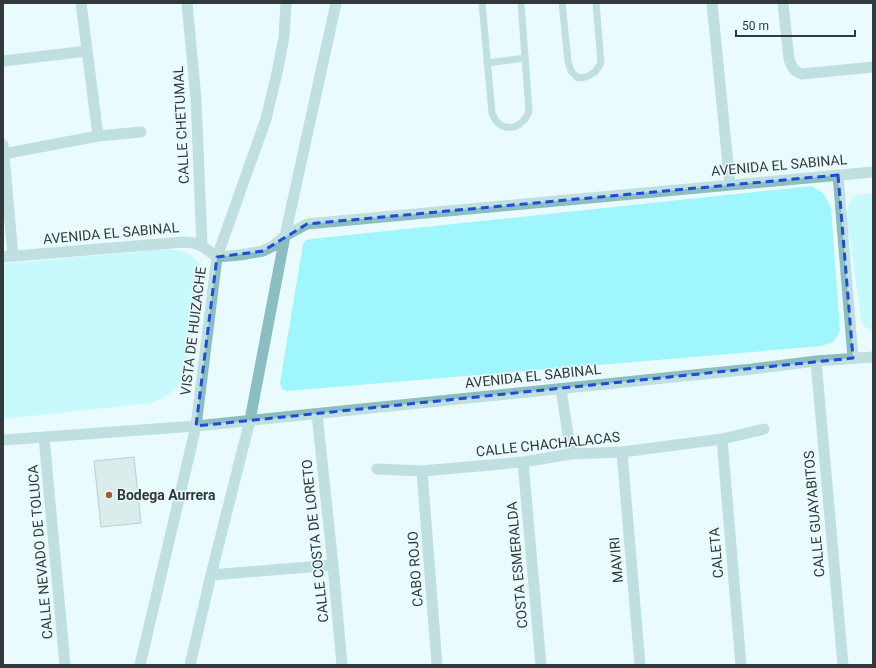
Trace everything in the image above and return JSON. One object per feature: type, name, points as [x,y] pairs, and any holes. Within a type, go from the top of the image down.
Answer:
[{"type":"street","points":[[81,3],[98,136]]},
{"type":"street","name":"CALLE CHETUMAL","points":[[187,3],[196,99],[202,246]]},
{"type":"street","points":[[190,665],[250,420],[285,236],[336,3]]},
{"type":"street","points":[[712,3],[730,185]]},
{"type":"street","points":[[783,3],[790,60],[792,68],[796,72],[802,74],[873,67]]},
{"type":"street","name":"VISTA DE HUIZACHE","points":[[140,665],[196,426],[217,257],[266,119],[284,37],[286,4]]},
{"type":"street","points":[[3,61],[87,51]]},
{"type":"street","points":[[8,257],[3,151],[98,136],[140,132]]},
{"type":"street","name":"AVENIDA EL SABINAL","points":[[285,236],[307,224],[873,172]]},
{"type":"street","points":[[838,175],[853,358]]},
{"type":"street","points":[[217,257],[264,251],[285,236]]},
{"type":"street","name":"AVENIDA EL SABINAL","points":[[8,257],[184,242],[202,246],[217,257]]},
{"type":"street","name":"AVENIDA EL SABINAL","points":[[196,426],[752,369],[816,360],[873,357]]},
{"type":"street","name":"CALLE GUAYABITOS","points":[[816,360],[843,665]]},
{"type":"street","points":[[561,388],[571,454]]},
{"type":"street","name":"CALLE COSTA DE LORETO","points":[[317,414],[342,665]]},
{"type":"street","points":[[3,440],[196,426]]},
{"type":"street","name":"CALLE CHACHALACAS","points":[[377,469],[422,471],[523,462],[571,454],[622,452],[722,439],[764,429]]},
{"type":"street","name":"CALLE NEVADO DE TOLUCA","points":[[44,436],[65,665]]},
{"type":"street","name":"CALETA","points":[[722,439],[741,665]]},
{"type":"street","name":"MAVIRI","points":[[622,452],[640,665]]},
{"type":"street","name":"COSTA ESMERALDA","points":[[523,462],[541,665]]},
{"type":"street","name":"CABO ROJO","points":[[422,471],[437,665]]},
{"type":"street","points":[[211,575],[333,565]]},
{"type":"lane","points":[[482,3],[492,113],[495,121],[500,126],[508,128],[527,119],[529,111],[521,3]]},
{"type":"lane","points":[[562,3],[568,61],[571,71],[578,78],[586,77],[595,72],[601,63],[596,3]]},
{"type":"lane","points":[[487,63],[525,58]]},
{"type":"highlighted area","points":[[838,175],[853,358],[196,426],[217,257],[263,251],[307,224]]},
{"type":"shaded area","points":[[812,186],[823,193],[831,208],[840,331],[833,342],[822,346],[287,391],[282,389],[280,383],[303,244],[306,240]]},
{"type":"shaded area","points":[[873,193],[873,333],[863,325],[861,319],[847,218],[850,201],[852,198]]},
{"type":"shaded area","points":[[168,249],[189,254],[197,260],[201,271],[188,364],[181,381],[172,392],[151,403],[3,419],[3,264]]},
{"type":"building","points":[[134,457],[141,523],[101,527],[94,461]]},
{"type":"place","name":"Bodega Aurrera","points":[[109,495]]}]
